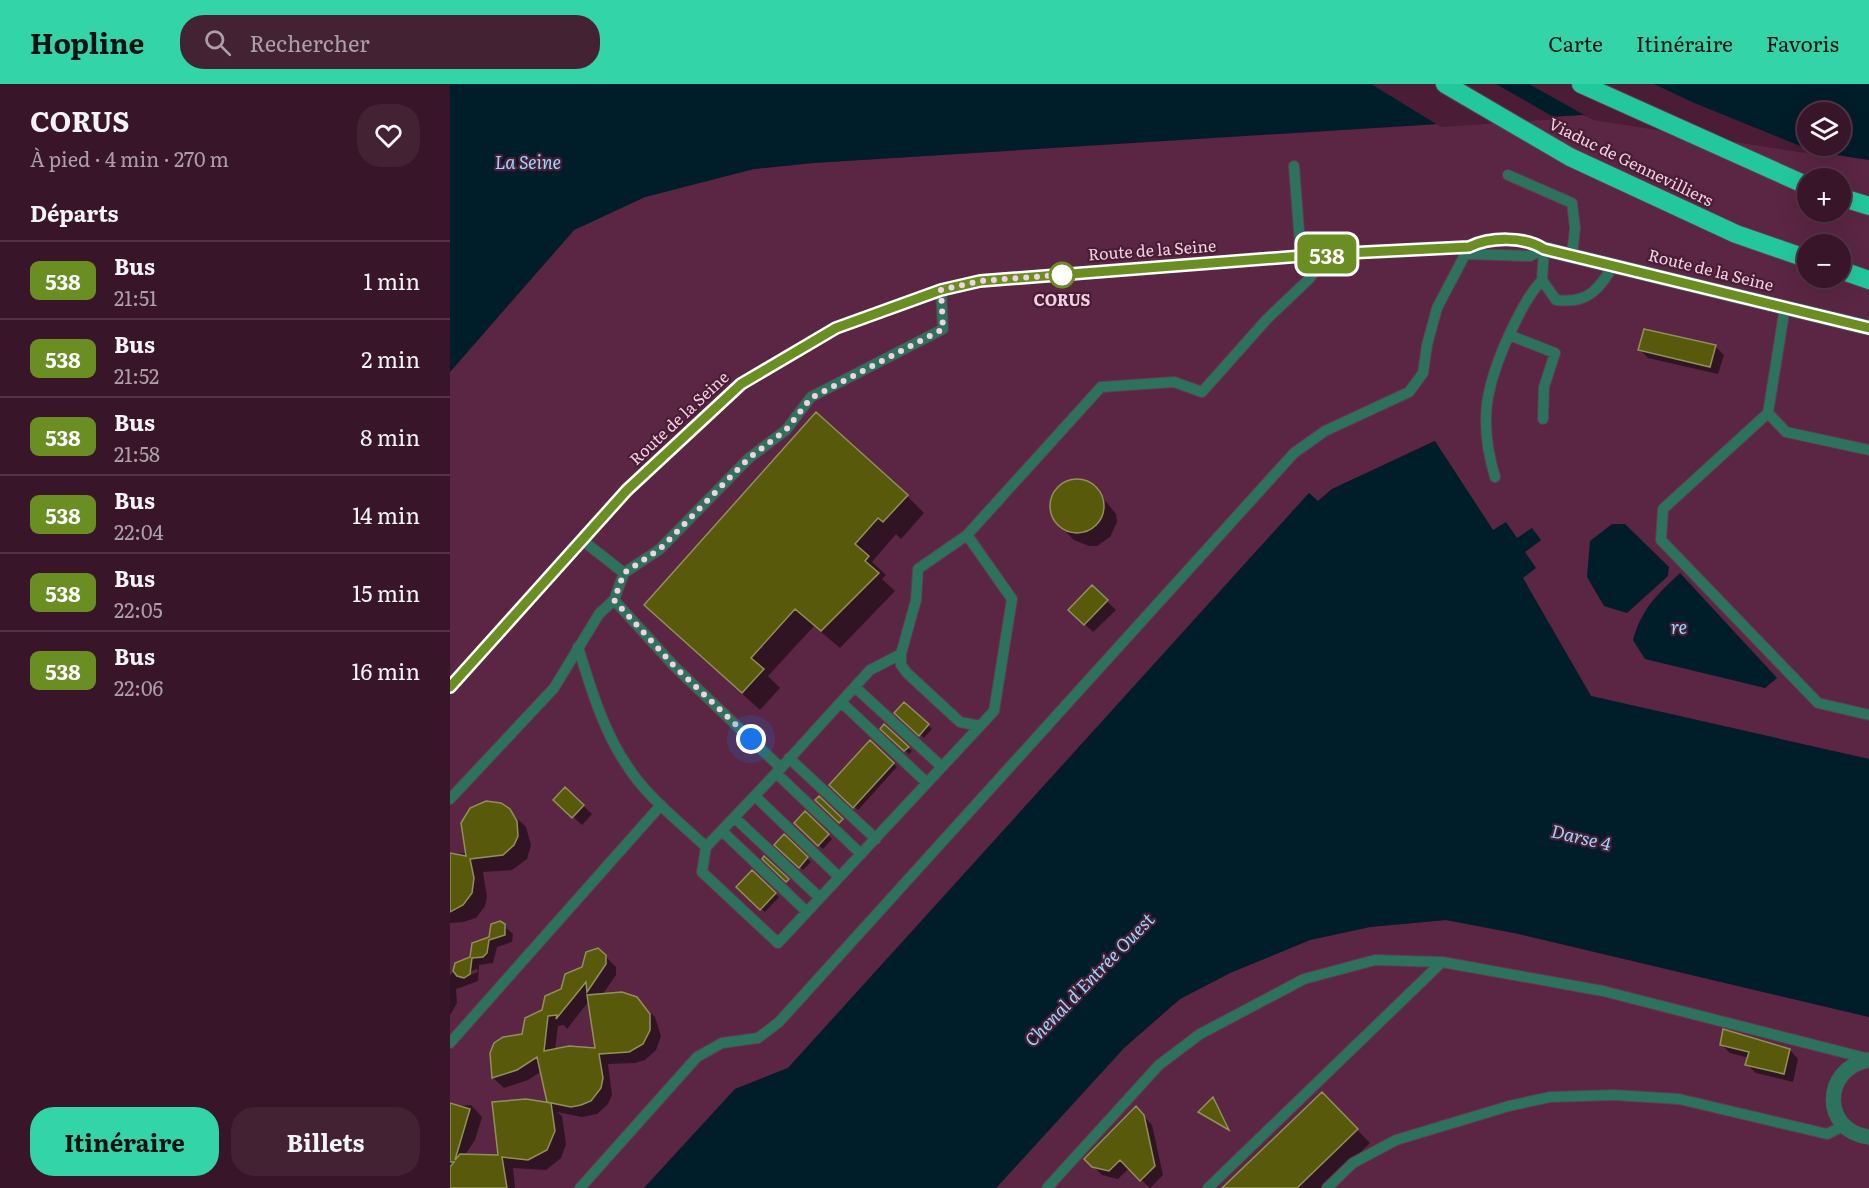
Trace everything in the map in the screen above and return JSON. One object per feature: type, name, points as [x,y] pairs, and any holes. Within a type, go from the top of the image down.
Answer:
[{"type":"highway","name":"Viaduc de Gennevilliers","points":[[1445,84],[1569,157],[1736,234],[1797,255]]},
{"type":"highway","points":[[1581,84],[1797,181]]},
{"type":"highway","points":[[1851,200],[1869,206]]},
{"type":"highway","points":[[1851,274],[1869,280]]},
{"type":"street","name":"Route de la Seine","points":[[1544,249],[1869,328]]},
{"type":"street","points":[[1869,1059],[1847,1068],[1834,1090],[1833,1103],[1844,1126],[1854,1134],[1869,1137]]},
{"type":"lane","points":[[1294,166],[1301,256]]},
{"type":"lane","points":[[1508,175],[1572,203],[1575,228],[1572,255]]},
{"type":"lane","points":[[1544,249],[1542,280],[1556,300],[1570,302],[1585,298],[1601,285],[1614,265]]},
{"type":"lane","name":"Route de la Seine","points":[[450,687],[627,490],[741,384],[836,328],[941,290],[980,281],[1327,254],[1468,250],[1530,256],[1544,249]]},
{"type":"lane","points":[[580,1188],[697,1057],[723,1043],[758,1038],[779,1022],[1294,453],[1325,430],[1409,392],[1424,373],[1427,345],[1437,308],[1468,250]]},
{"type":"lane","points":[[980,726],[960,722],[901,665],[901,654],[915,600],[918,568],[968,535],[1101,387],[1174,382],[1202,392],[1267,320],[1309,279],[1327,254]]},
{"type":"lane","points":[[1496,477],[1486,442],[1485,412],[1491,378],[1527,296],[1542,280]]},
{"type":"lane","points":[[450,799],[554,688],[599,614],[614,600],[624,573],[660,549],[749,458],[786,430],[811,398],[943,329],[941,290]]},
{"type":"lane","points":[[1785,307],[1768,413],[1664,509],[1660,540],[1818,703],[1869,715]]},
{"type":"lane","points":[[1509,335],[1555,353],[1544,387],[1544,419]]},
{"type":"lane","points":[[1768,413],[1786,432],[1869,450]]},
{"type":"lane","points":[[901,654],[870,670],[706,847],[702,872],[778,943],[994,711],[1012,599],[968,535]]},
{"type":"lane","points":[[582,540],[624,573]]},
{"type":"lane","points":[[614,600],[675,667],[861,854]]},
{"type":"lane","points":[[578,647],[602,717],[619,754],[629,769],[661,805],[706,847]]},
{"type":"lane","points":[[855,687],[942,767]]},
{"type":"lane","points":[[841,702],[927,783]]},
{"type":"lane","points":[[789,758],[876,839]]},
{"type":"lane","points":[[755,796],[839,877]]},
{"type":"lane","points":[[450,1043],[661,805]]},
{"type":"lane","points":[[735,818],[820,898]]},
{"type":"lane","points":[[722,831],[807,912]]},
{"type":"lane","points":[[1047,1188],[1159,1065],[1208,1029],[1304,979],[1375,960],[1442,962],[1602,991],[1869,1059]]},
{"type":"lane","points":[[1208,1188],[1442,962]]},
{"type":"lane","points":[[1327,1188],[1353,1163],[1396,1140],[1481,1114],[1550,1097],[1614,1095],[1679,1099],[1827,1134],[1844,1126]]},
{"type":"shaded area","points":[[1582,115],[1797,149],[1797,156],[1843,156],[1869,160],[1869,759],[1591,696],[1522,578],[1525,552],[1541,541],[1517,538],[1493,530],[1434,441],[1332,489],[1318,501],[1309,493],[788,1068],[735,1089],[644,1188],[450,1188],[450,372],[574,230],[645,197],[754,169],[813,163]]},
{"type":"shaded area","points":[[1446,920],[1514,933],[1869,1017],[1869,1188],[996,1188],[1124,1048],[1180,999],[1230,973],[1310,940],[1370,927]]},
{"type":"water","name":"La Seine","points":[[450,84],[1869,84],[1869,160],[1843,156],[1851,156],[1851,102],[1797,102],[1797,149],[1582,115],[813,163],[754,169],[645,197],[574,230],[450,372]]},
{"type":"water","points":[[1435,441],[1493,530],[1506,522],[1517,538],[1532,528],[1541,540],[1525,552],[1536,568],[1523,578],[1591,696],[1869,759],[1869,1017],[1514,933],[1446,920],[1370,927],[1310,940],[1230,973],[1180,999],[1124,1048],[996,1188],[644,1188],[735,1089],[788,1068],[1309,493],[1318,501],[1332,489]]},
{"type":"water","points":[[1612,524],[1625,524],[1669,567],[1668,576],[1627,613],[1604,606],[1587,577],[1590,541]]},
{"type":"water","name":"re","points":[[1680,573],[1777,678],[1765,688],[1645,659],[1633,640],[1641,619],[1651,603]]},
{"type":"pier","points":[[1371,84],[1496,84],[1557,119],[1441,127]]},
{"type":"pier","points":[[1529,84],[1654,84],[1797,145],[1797,152],[1593,120]]},
{"type":"building","points":[[1644,329],[1716,345],[1710,367],[1638,350]]},
{"type":"building","points":[[816,412],[908,495],[883,522],[878,518],[855,544],[869,556],[865,561],[879,573],[821,631],[795,609],[751,658],[764,669],[742,693],[644,605]]},
{"type":"building","points":[[1072,479],[1082,479],[1092,483],[1100,491],[1104,506],[1100,521],[1092,529],[1082,533],[1072,533],[1062,529],[1054,521],[1050,511],[1050,501],[1054,491],[1062,483]]},
{"type":"building","points":[[1092,585],[1108,600],[1084,625],[1068,610]]},
{"type":"building","points":[[904,702],[929,724],[919,736],[894,713]]},
{"type":"building","points":[[884,724],[909,747],[904,751],[880,729]]},
{"type":"building","points":[[870,740],[894,763],[853,808],[829,785]]},
{"type":"building","points":[[565,787],[584,805],[572,818],[553,800]]},
{"type":"building","points":[[819,796],[843,819],[839,823],[815,800]]},
{"type":"building","points":[[486,801],[501,803],[510,809],[517,821],[518,836],[514,845],[503,855],[470,859],[474,878],[472,893],[463,905],[450,912],[450,853],[466,856],[461,823],[470,808]]},
{"type":"building","points":[[805,811],[829,834],[818,846],[794,823]]},
{"type":"building","points":[[784,834],[808,857],[799,868],[774,845]]},
{"type":"building","points":[[764,856],[789,879],[786,882],[762,859]]},
{"type":"building","points":[[752,870],[776,893],[760,910],[736,887]]},
{"type":"building","points":[[500,921],[505,924],[505,935],[489,940],[487,953],[483,957],[472,958],[470,974],[464,978],[457,976],[453,971],[455,963],[470,957],[472,943],[489,937],[491,924]]},
{"type":"building","points":[[598,948],[606,955],[606,964],[587,992],[586,982],[556,1019],[557,1015],[548,1016],[544,1051],[569,1046],[595,1048],[587,995],[622,992],[637,997],[650,1014],[650,1030],[643,1044],[629,1052],[599,1054],[603,1078],[601,1088],[591,1101],[581,1105],[571,1107],[547,1102],[537,1057],[517,1070],[492,1078],[490,1053],[494,1043],[503,1037],[522,1034],[525,1018],[542,1010],[545,996],[561,989],[565,974],[582,967],[586,952]]},
{"type":"building","points":[[1723,1029],[1790,1049],[1784,1074],[1745,1065],[1749,1052],[1720,1045]]},
{"type":"building","points":[[1322,1092],[1358,1129],[1297,1188],[1222,1188]]},
{"type":"building","points":[[1213,1097],[1229,1130],[1198,1112]]},
{"type":"building","points":[[526,1099],[551,1103],[555,1131],[547,1150],[528,1160],[502,1157],[507,1188],[450,1188],[450,1167],[454,1162],[450,1162],[450,1103],[470,1109],[455,1160],[460,1154],[498,1155],[492,1102]]},
{"type":"building","points":[[1136,1106],[1144,1115],[1155,1166],[1140,1181],[1120,1160],[1109,1171],[1092,1167],[1084,1159]]},
{"type":"bus line","name":"538","points":[[450,687],[627,490],[741,384],[836,328],[941,290],[980,281],[1327,254],[1469,247],[1480,241],[1500,240],[1533,242],[1544,249],[1869,328]]},
{"type":"place","name":"CORUS","points":[[1062,275]]},
{"type":"route","points":[[751,739],[675,667],[614,600],[624,573],[660,549],[749,458],[786,430],[805,402],[872,363],[943,329],[941,290],[980,281],[1072,274],[1062,275]]},
{"type":"water label","name":"Darse 4","points":[[1581,838]]},
{"type":"water label","name":"Chenal d'Entrée Ouest","points":[[1090,980]]}]
